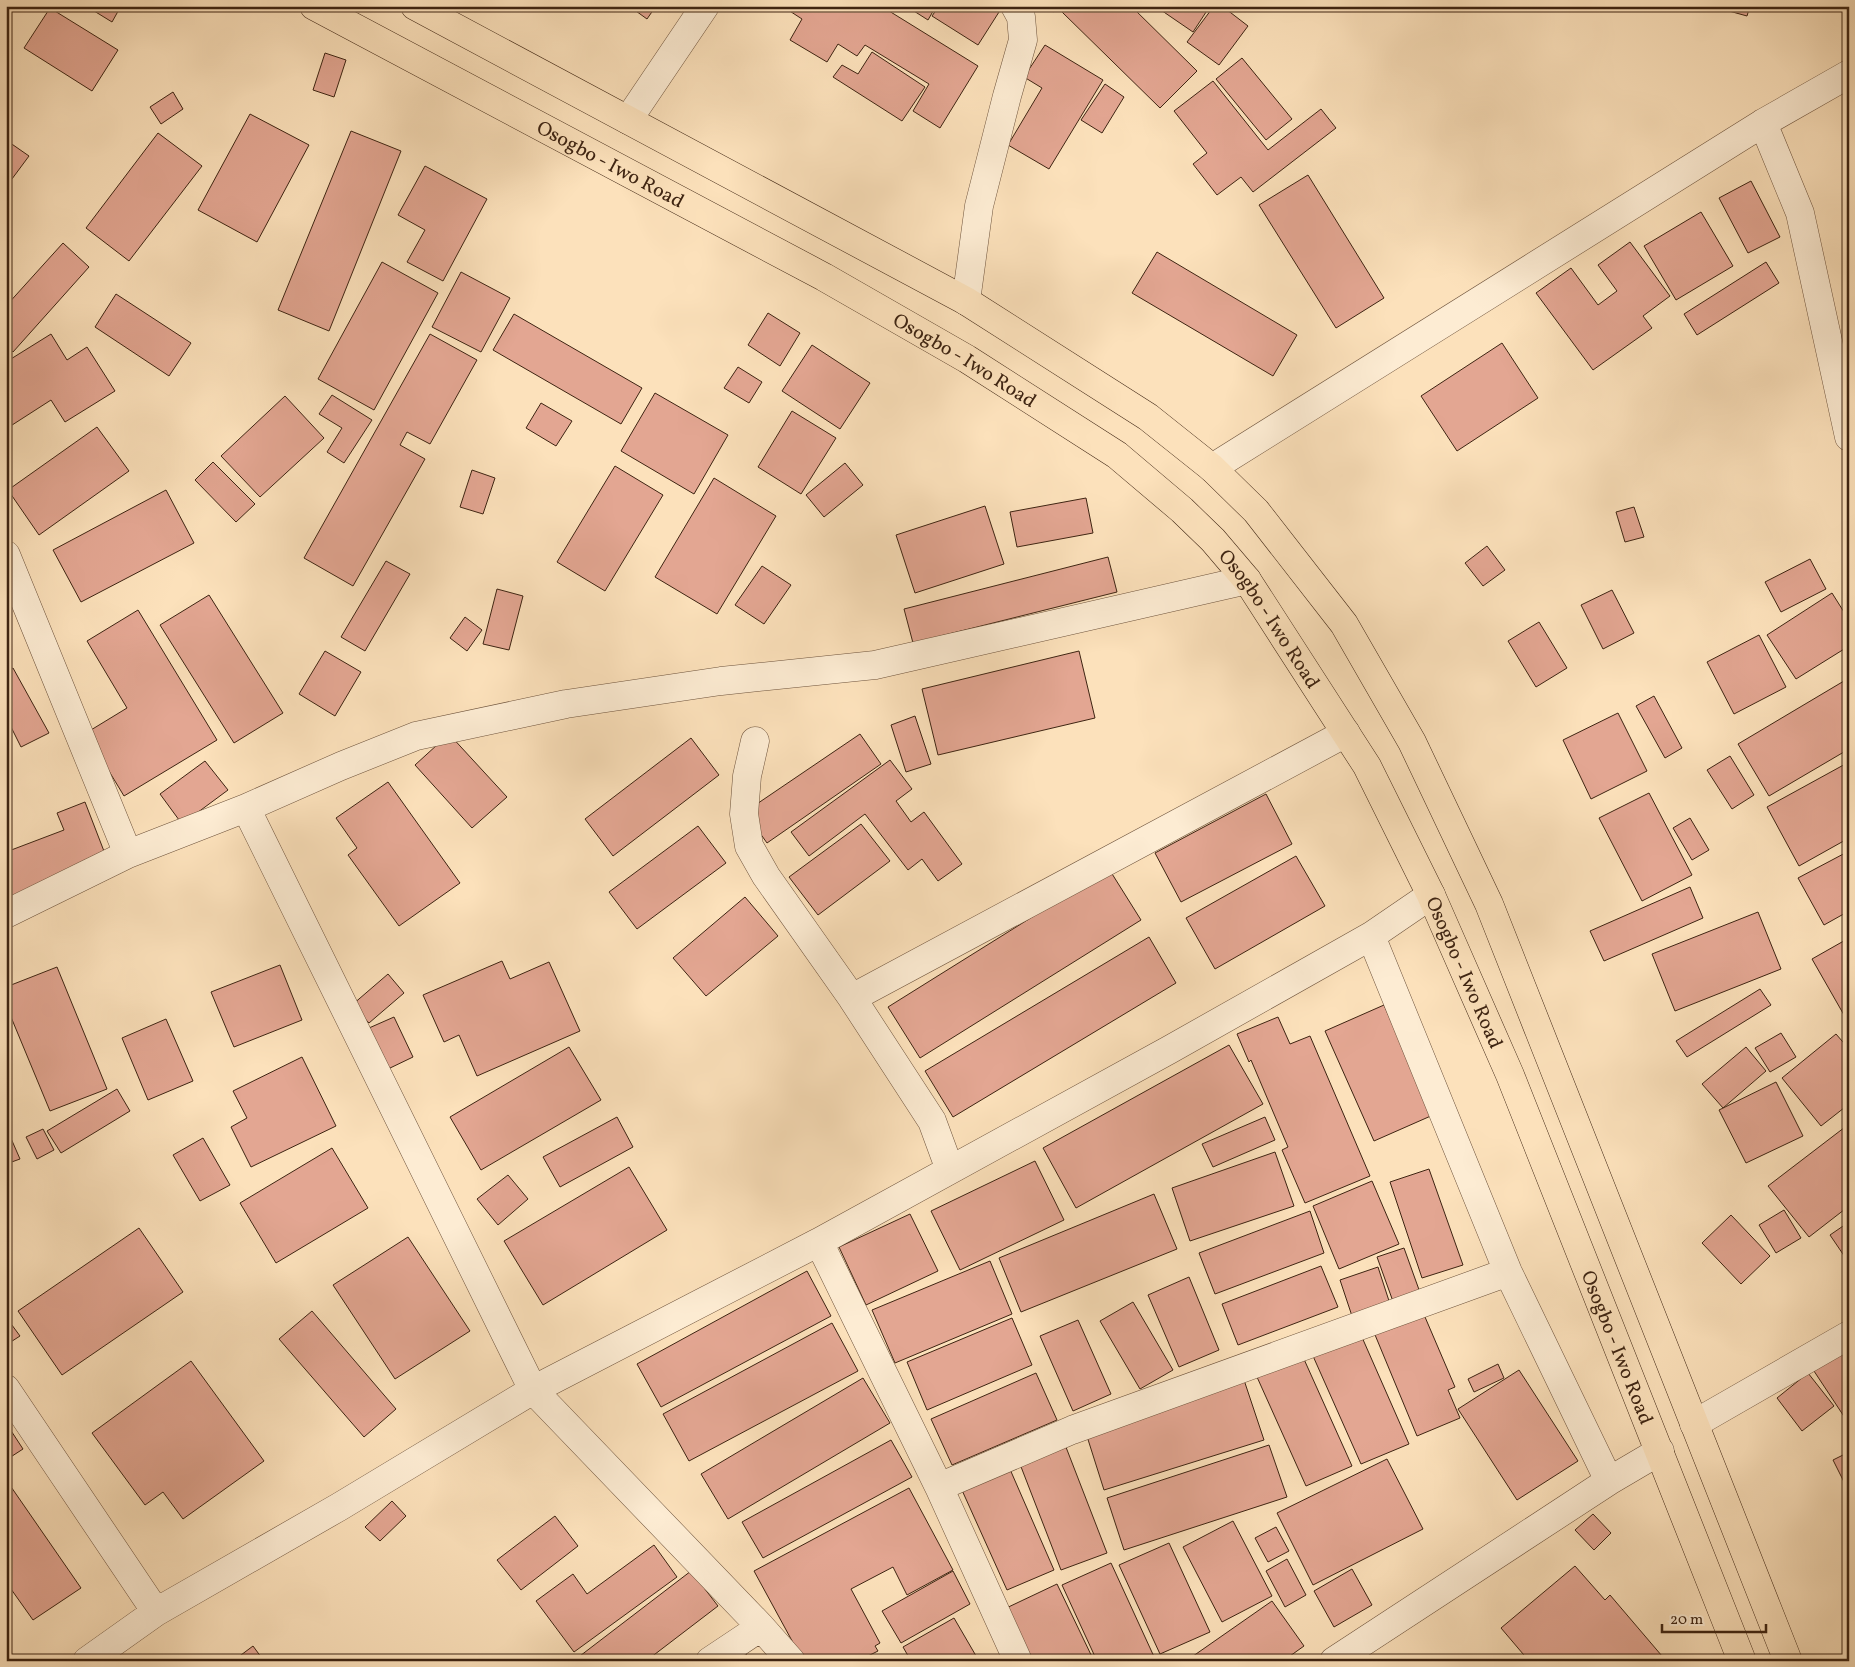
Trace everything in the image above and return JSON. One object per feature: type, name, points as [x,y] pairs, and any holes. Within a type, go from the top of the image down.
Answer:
[{"type":"main road","name":"Osogbo - Iwo Road","points":[[314,6],[824,277],[967,359],[1117,455],[1182,510],[1213,540],[1247,580],[1367,766],[1431,895],[1510,1075],[1742,1661]]},
{"type":"main road","name":"Osogbo - Iwo Road","points":[[415,6],[966,301],[1148,418],[1212,468],[1256,510],[1344,624],[1412,742],[1489,904],[1788,1661]]},
{"type":"street","points":[[628,120],[704,6]]},
{"type":"street","points":[[966,301],[979,206],[1023,40],[1021,17],[1015,6]]},
{"type":"street","points":[[1212,468],[1763,123],[1849,74]]},
{"type":"street","points":[[1763,123],[1800,213],[1849,437]]},
{"type":"street","points":[[6,555],[128,854]]},
{"type":"street","points":[[6,914],[128,854],[246,808],[341,766],[416,736],[566,704],[721,681],[875,664],[1247,580]]},
{"type":"street","points":[[852,998],[1346,733]]},
{"type":"street","points":[[755,741],[747,776],[744,814],[749,846],[766,876],[852,998],[932,1121],[950,1170]]},
{"type":"street","points":[[246,808],[533,1390],[761,1627],[791,1661]]},
{"type":"street","points":[[87,1661],[156,1612],[339,1507],[533,1390],[819,1242],[1169,1050],[1371,936],[1431,895]]},
{"type":"street","points":[[1371,936],[1508,1272],[1609,1481]]},
{"type":"street","points":[[819,1242],[939,1487],[1018,1661]]},
{"type":"street","points":[[939,1487],[1072,1430],[1508,1272]]},
{"type":"street","points":[[1694,1424],[1849,1335]]},
{"type":"street","points":[[6,1389],[156,1612]]},
{"type":"street","points":[[1334,1661],[1609,1481],[1660,1451]]},
{"type":"street","points":[[710,1661],[761,1627]]},
{"type":"building","points":[[86,6],[121,6],[112,22]]},
{"type":"building","points":[[629,6],[656,6],[647,19]]},
{"type":"building","points":[[782,6],[881,6],[978,66],[940,128],[913,111],[929,84],[865,45],[857,56],[838,44],[827,62],[790,40],[802,19]]},
{"type":"building","points":[[906,6],[936,6],[928,20]]},
{"type":"building","points":[[939,6],[991,6],[999,12],[978,45],[932,16]]},
{"type":"building","points":[[1047,6],[1059,6],[1054,12]]},
{"type":"building","points":[[1068,6],[1131,6],[1197,71],[1160,108],[1062,12]]},
{"type":"building","points":[[1155,6],[1210,6],[1193,32]]},
{"type":"building","points":[[1214,6],[1222,6],[1248,26],[1219,65],[1187,42]]},
{"type":"building","points":[[1711,6],[1750,6],[1747,16]]},
{"type":"building","points":[[50,8],[118,50],[92,91],[24,48]]},
{"type":"building","points":[[1045,45],[1103,80],[1049,169],[1008,145],[1042,88],[1024,77]]},
{"type":"building","points":[[872,52],[925,87],[902,121],[833,77],[842,65],[858,74]]},
{"type":"building","points":[[325,53],[346,60],[334,97],[313,90]]},
{"type":"building","points":[[1242,58],[1292,119],[1266,140],[1216,79]]},
{"type":"building","points":[[1213,81],[1268,150],[1321,109],[1336,128],[1253,192],[1241,177],[1217,195],[1193,164],[1207,153],[1174,111]]},
{"type":"building","points":[[1105,84],[1124,97],[1102,133],[1081,120]]},
{"type":"building","points":[[173,92],[183,109],[161,124],[150,107]]},
{"type":"building","points":[[250,114],[309,145],[257,242],[198,210]]},
{"type":"building","points":[[351,131],[401,151],[329,331],[278,310]]},
{"type":"building","points":[[158,133],[202,166],[129,261],[86,228]]},
{"type":"building","points":[[6,140],[29,156],[6,187]]},
{"type":"building","points":[[425,166],[487,199],[443,281],[407,262],[425,230],[398,215]]},
{"type":"building","points":[[1308,175],[1384,298],[1336,328],[1259,205]]},
{"type":"building","points":[[1751,181],[1780,237],[1748,253],[1719,198]]},
{"type":"building","points":[[1701,212],[1733,266],[1676,300],[1644,246]]},
{"type":"building","points":[[1630,242],[1670,296],[1643,316],[1652,328],[1593,370],[1536,293],[1571,268],[1598,305],[1617,291],[1598,265]]},
{"type":"building","points":[[63,243],[89,267],[13,352],[6,346],[6,306]]},
{"type":"building","points":[[1157,252],[1297,335],[1273,376],[1132,293]]},
{"type":"building","points":[[382,262],[438,293],[374,410],[318,379]]},
{"type":"building","points":[[1766,262],[1779,283],[1697,335],[1684,314]]},
{"type":"building","points":[[461,272],[510,298],[481,352],[432,327]]},
{"type":"building","points":[[116,294],[191,343],[169,376],[95,327]]},
{"type":"building","points":[[768,313],[800,333],[780,366],[748,345]]},
{"type":"building","points":[[514,314],[642,388],[621,424],[493,350]]},
{"type":"building","points":[[51,334],[67,360],[87,347],[115,391],[65,422],[51,400],[9,427],[6,423],[6,362]]},
{"type":"building","points":[[430,334],[477,360],[430,444],[407,432],[400,445],[425,459],[353,586],[304,558]]},
{"type":"building","points":[[1502,343],[1538,398],[1457,451],[1421,396]]},
{"type":"building","points":[[812,345],[870,383],[840,429],[782,391]]},
{"type":"building","points":[[738,367],[762,382],[749,403],[724,388]]},
{"type":"building","points":[[655,393],[728,435],[694,494],[621,451]]},
{"type":"building","points":[[332,395],[372,420],[344,463],[327,452],[342,428],[319,414]]},
{"type":"building","points":[[285,396],[324,438],[260,497],[221,456]]},
{"type":"building","points":[[541,403],[572,421],[556,446],[526,428]]},
{"type":"building","points":[[792,411],[836,438],[801,494],[758,467]]},
{"type":"building","points":[[97,427],[129,471],[39,535],[8,490]]},
{"type":"building","points":[[213,462],[255,504],[236,522],[195,480]]},
{"type":"building","points":[[845,463],[863,485],[824,517],[806,495]]},
{"type":"building","points":[[615,466],[663,495],[605,591],[557,562]]},
{"type":"building","points":[[472,470],[495,478],[483,514],[460,507]]},
{"type":"building","points":[[714,478],[776,516],[717,614],[655,577]]},
{"type":"building","points":[[166,490],[194,543],[81,602],[53,550]]},
{"type":"building","points":[[1086,498],[1093,533],[1017,547],[1010,512]]},
{"type":"building","points":[[985,506],[1004,564],[915,593],[896,535]]},
{"type":"building","points":[[1634,507],[1644,537],[1625,542],[1616,512]]},
{"type":"building","points":[[1487,546],[1505,570],[1483,586],[1465,563]]},
{"type":"building","points":[[1108,557],[1117,592],[913,643],[904,609]]},
{"type":"building","points":[[1810,559],[1826,589],[1781,612],[1765,582]]},
{"type":"building","points":[[386,561],[410,574],[365,651],[341,637]]},
{"type":"building","points":[[762,566],[791,585],[764,624],[735,605]]},
{"type":"building","points":[[497,589],[523,596],[509,650],[483,644]]},
{"type":"building","points":[[1612,590],[1634,633],[1603,649],[1581,605]]},
{"type":"building","points":[[1832,593],[1849,620],[1849,646],[1796,679],[1767,635]]},
{"type":"building","points":[[209,595],[283,713],[234,743],[160,625]]},
{"type":"building","points":[[138,610],[217,740],[124,796],[86,733],[127,708],[87,641]]},
{"type":"building","points":[[465,617],[482,630],[467,651],[450,638]]},
{"type":"building","points":[[1539,622],[1567,668],[1536,687],[1508,641]]},
{"type":"building","points":[[1759,635],[1786,687],[1734,714],[1707,662]]},
{"type":"building","points":[[325,651],[361,672],[335,716],[299,694]]},
{"type":"building","points":[[1079,651],[1095,718],[938,755],[922,689]]},
{"type":"building","points":[[13,668],[49,733],[21,747],[10,725],[6,727],[6,672]]},
{"type":"building","points":[[1849,678],[1849,749],[1769,796],[1738,744]]},
{"type":"building","points":[[1654,696],[1682,748],[1665,758],[1636,706]]},
{"type":"building","points":[[1618,713],[1647,771],[1591,799],[1563,740]]},
{"type":"building","points":[[915,716],[931,764],[906,772],[891,725]]},
{"type":"building","points":[[449,734],[507,797],[472,828],[415,765]]},
{"type":"building","points":[[860,734],[881,764],[767,843],[745,812]]},
{"type":"building","points":[[691,738],[719,775],[613,856],[585,819]]},
{"type":"building","points":[[1730,756],[1754,795],[1732,809],[1707,770]]},
{"type":"building","points":[[890,760],[912,789],[896,801],[911,822],[924,812],[962,864],[938,881],[922,859],[908,870],[865,814],[809,856],[791,832]]},
{"type":"building","points":[[205,761],[228,790],[182,824],[160,794]]},
{"type":"building","points":[[1849,762],[1849,838],[1799,866],[1767,807]]},
{"type":"building","points":[[388,782],[460,883],[399,926],[348,855],[357,848],[336,818]]},
{"type":"building","points":[[1649,793],[1692,875],[1642,901],[1599,818]]},
{"type":"building","points":[[1266,794],[1292,844],[1181,902],[1155,853]]},
{"type":"building","points":[[85,802],[107,859],[6,898],[6,852],[64,830],[57,813]]},
{"type":"building","points":[[1690,818],[1709,850],[1692,860],[1673,828]]},
{"type":"building","points":[[861,824],[890,861],[818,915],[789,877]]},
{"type":"building","points":[[698,826],[726,863],[637,929],[609,892]]},
{"type":"building","points":[[1849,851],[1849,911],[1824,925],[1798,878]]},
{"type":"building","points":[[1296,856],[1325,906],[1215,969],[1186,918]]},
{"type":"building","points":[[1109,869],[1141,920],[920,1058],[888,1007]]},
{"type":"building","points":[[1690,887],[1703,918],[1604,961],[1590,931]]},
{"type":"building","points":[[745,897],[778,936],[706,996],[673,958]]},
{"type":"building","points":[[1758,912],[1781,969],[1675,1011],[1652,954]]},
{"type":"building","points":[[1149,937],[1176,983],[953,1117],[925,1071]]},
{"type":"building","points":[[1849,938],[1849,1013],[1844,1015],[1812,959]]},
{"type":"building","points":[[502,961],[510,979],[549,962],[580,1031],[477,1076],[459,1035],[444,1042],[423,995]]},
{"type":"building","points":[[280,965],[302,1020],[234,1047],[211,992]]},
{"type":"building","points":[[57,967],[107,1089],[50,1111],[6,1005],[6,987]]},
{"type":"building","points":[[388,974],[404,993],[369,1023],[352,1005]]},
{"type":"building","points":[[1760,989],[1771,1005],[1687,1057],[1676,1041]]},
{"type":"building","points":[[1384,1005],[1433,1115],[1374,1141],[1325,1031]]},
{"type":"building","points":[[394,1017],[413,1057],[388,1069],[369,1028]]},
{"type":"building","points":[[1278,1017],[1290,1044],[1310,1036],[1370,1176],[1305,1203],[1282,1150],[1288,1147],[1251,1060],[1249,1062],[1237,1034]]},
{"type":"building","points":[[166,1019],[193,1081],[148,1100],[122,1038]]},
{"type":"building","points":[[1781,1033],[1796,1057],[1770,1072],[1755,1048]]},
{"type":"building","points":[[1836,1034],[1849,1049],[1849,1104],[1821,1126],[1782,1078]]},
{"type":"building","points":[[1229,1045],[1263,1104],[1076,1208],[1043,1148]]},
{"type":"building","points":[[569,1047],[601,1100],[481,1170],[450,1117]]},
{"type":"building","points":[[1746,1047],[1766,1071],[1723,1108],[1702,1084]]},
{"type":"building","points":[[302,1057],[336,1126],[251,1167],[231,1127],[247,1118],[233,1091]]},
{"type":"building","points":[[1776,1082],[1803,1136],[1746,1163],[1719,1110]]},
{"type":"building","points":[[117,1089],[130,1111],[61,1153],[47,1131]]},
{"type":"building","points":[[617,1117],[633,1147],[560,1187],[543,1157]]},
{"type":"building","points":[[1265,1117],[1275,1140],[1213,1167],[1202,1144]]},
{"type":"building","points":[[1849,1124],[1849,1206],[1809,1237],[1768,1186]]},
{"type":"building","points":[[6,1127],[20,1159],[6,1164]]},
{"type":"building","points":[[43,1129],[54,1150],[37,1159],[26,1137]]},
{"type":"building","points":[[203,1138],[230,1185],[200,1201],[173,1155]]},
{"type":"building","points":[[332,1148],[368,1208],[276,1263],[240,1203]]},
{"type":"building","points":[[1275,1152],[1294,1206],[1190,1241],[1172,1188]]},
{"type":"building","points":[[1035,1161],[1064,1220],[960,1270],[931,1211]]},
{"type":"building","points":[[629,1167],[667,1230],[543,1305],[504,1241]]},
{"type":"building","points":[[1429,1169],[1463,1265],[1422,1278],[1390,1182]]},
{"type":"building","points":[[508,1175],[528,1199],[498,1225],[477,1199]]},
{"type":"building","points":[[1372,1181],[1399,1244],[1339,1269],[1313,1206]]},
{"type":"building","points":[[1154,1194],[1177,1249],[1021,1312],[999,1258]]},
{"type":"building","points":[[1784,1210],[1801,1238],[1776,1253],[1759,1225]]},
{"type":"building","points":[[1310,1211],[1324,1253],[1215,1294],[1199,1253]]},
{"type":"building","points":[[910,1214],[938,1271],[866,1305],[839,1247]]},
{"type":"building","points":[[1731,1215],[1770,1256],[1741,1284],[1702,1243]]},
{"type":"building","points":[[1849,1222],[1849,1263],[1830,1235]]},
{"type":"building","points":[[139,1228],[183,1292],[62,1375],[18,1311]]},
{"type":"building","points":[[408,1237],[470,1331],[395,1379],[333,1285]]},
{"type":"building","points":[[1404,1248],[1422,1298],[1395,1307],[1377,1257]]},
{"type":"building","points":[[990,1261],[1012,1314],[895,1363],[872,1310]]},
{"type":"building","points":[[1321,1266],[1338,1307],[1238,1345],[1222,1304]]},
{"type":"building","points":[[1378,1267],[1391,1307],[1353,1319],[1340,1280]]},
{"type":"building","points":[[807,1271],[831,1316],[661,1407],[637,1364]]},
{"type":"building","points":[[1189,1277],[1219,1350],[1179,1367],[1148,1295]]},
{"type":"building","points":[[1133,1302],[1173,1370],[1140,1389],[1100,1321]]},
{"type":"building","points":[[1422,1310],[1455,1387],[1448,1390],[1460,1418],[1417,1436],[1373,1330]]},
{"type":"building","points":[[312,1311],[396,1409],[364,1437],[279,1339]]},
{"type":"building","points":[[6,1317],[20,1336],[6,1345]]},
{"type":"building","points":[[1012,1318],[1032,1365],[927,1410],[907,1362]]},
{"type":"building","points":[[1078,1320],[1111,1394],[1073,1411],[1040,1336]]},
{"type":"building","points":[[832,1323],[858,1371],[689,1461],[663,1414]]},
{"type":"building","points":[[1361,1335],[1409,1444],[1361,1464],[1313,1356]]},
{"type":"building","points":[[1849,1339],[1849,1424],[1810,1365]]},
{"type":"building","points":[[1303,1357],[1352,1466],[1306,1486],[1257,1377]]},
{"type":"building","points":[[191,1361],[264,1461],[183,1519],[163,1492],[145,1505],[92,1433]]},
{"type":"building","points":[[1498,1364],[1504,1378],[1474,1392],[1468,1379]]},
{"type":"building","points":[[1519,1370],[1578,1461],[1517,1500],[1458,1409]]},
{"type":"building","points":[[1036,1373],[1057,1420],[952,1465],[931,1419]]},
{"type":"building","points":[[1808,1373],[1834,1406],[1802,1431],[1777,1398]]},
{"type":"building","points":[[863,1378],[890,1423],[728,1519],[701,1474]]},
{"type":"building","points":[[1244,1380],[1264,1440],[1104,1490],[1085,1430]]},
{"type":"building","points":[[6,1423],[23,1449],[6,1460]]},
{"type":"building","points":[[891,1440],[912,1477],[763,1558],[742,1522]]},
{"type":"building","points":[[1064,1442],[1107,1553],[1061,1570],[1018,1459]]},
{"type":"building","points":[[1269,1445],[1287,1497],[1124,1550],[1107,1498]]},
{"type":"building","points":[[1849,1452],[1849,1492],[1833,1460]]},
{"type":"building","points":[[1387,1459],[1423,1529],[1313,1585],[1277,1513]]},
{"type":"building","points":[[1009,1467],[1054,1570],[1007,1590],[961,1488]]},
{"type":"building","points":[[7,1481],[81,1588],[33,1620],[6,1582]]},
{"type":"building","points":[[909,1488],[953,1570],[907,1595],[893,1567],[851,1589],[880,1643],[875,1646],[878,1651],[858,1661],[803,1661],[754,1571]]},
{"type":"building","points":[[392,1501],[406,1516],[380,1541],[365,1527]]},
{"type":"building","points":[[1593,1514],[1611,1533],[1594,1550],[1575,1530]]},
{"type":"building","points":[[555,1516],[578,1546],[521,1590],[497,1560]]},
{"type":"building","points":[[1233,1521],[1272,1596],[1222,1622],[1183,1547]]},
{"type":"building","points":[[1276,1527],[1289,1551],[1268,1562],[1255,1538]]},
{"type":"building","points":[[1169,1543],[1210,1632],[1160,1654],[1119,1565]]},
{"type":"building","points":[[654,1545],[677,1577],[574,1652],[536,1601],[573,1574],[587,1594]]},
{"type":"building","points":[[1287,1559],[1306,1595],[1285,1607],[1266,1571]]},
{"type":"building","points":[[1111,1563],[1156,1661],[1097,1661],[1062,1585]]},
{"type":"building","points":[[1575,1566],[1605,1600],[1610,1595],[1662,1656],[1656,1661],[1529,1661],[1501,1628]]},
{"type":"building","points":[[1352,1569],[1372,1605],[1334,1627],[1314,1591]]},
{"type":"building","points":[[691,1571],[718,1606],[646,1661],[578,1661],[576,1659]]},
{"type":"building","points":[[953,1571],[970,1604],[901,1643],[882,1611]]},
{"type":"building","points":[[1057,1584],[1094,1661],[1023,1661],[1000,1611]]},
{"type":"building","points":[[1272,1601],[1304,1646],[1283,1661],[1186,1661]]},
{"type":"building","points":[[954,1618],[979,1661],[911,1661],[903,1647]]},
{"type":"building","points":[[253,1646],[264,1661],[233,1661]]},
{"type":"building","points":[[743,1651],[753,1661],[734,1661]]}]
